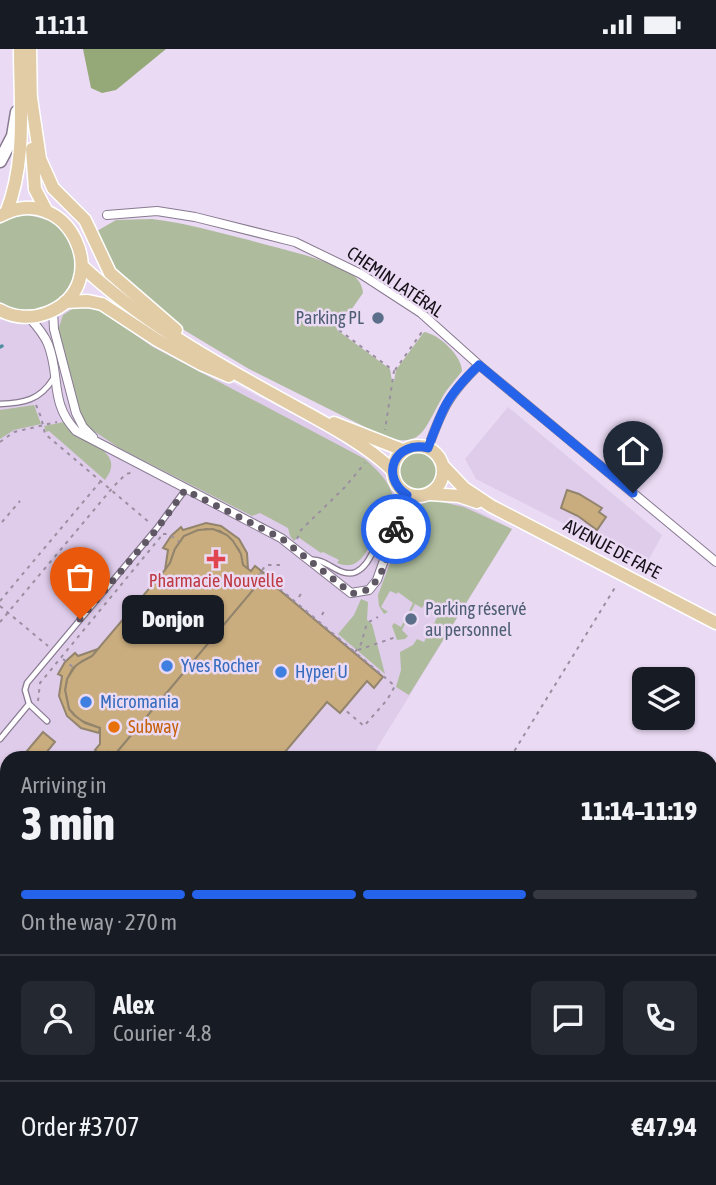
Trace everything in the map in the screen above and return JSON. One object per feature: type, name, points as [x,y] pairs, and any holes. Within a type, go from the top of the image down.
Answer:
[{"type":"main road","points":[[20,49],[33,178],[35,189],[47,212]]},
{"type":"main road","points":[[3,215],[14,193],[21,151],[30,49]]},
{"type":"main road","points":[[0,161],[13,136],[26,95]]},
{"type":"main road","points":[[26,95],[46,176],[53,188],[85,220],[110,273],[206,355]]},
{"type":"main road","points":[[0,310],[15,316],[29,317],[54,311],[65,302],[77,285],[82,266],[74,233],[62,221],[47,212],[26,208],[3,215]]},
{"type":"main road","points":[[82,266],[160,328],[275,396]]},
{"type":"main road","points":[[65,302],[88,300],[102,304],[201,365],[381,443],[403,450],[419,446],[428,448],[435,452],[443,466],[441,482],[430,493],[423,496],[407,495],[396,485],[392,470],[403,450]]},
{"type":"main road","points":[[0,321],[15,316]]},
{"type":"main road","points":[[299,408],[375,455],[392,470]]},
{"type":"main road","name":"AVENUE DE FAFE","points":[[443,466],[464,488],[491,506],[716,624]]},
{"type":"main road","name":"AVENUE DE FAFE","points":[[430,493],[458,496],[491,506]]},
{"type":"street","name":"CHEMIN LATÉRAL","points":[[107,215],[157,211],[195,217],[295,242],[361,274],[429,321],[716,562]]},
{"type":"street","points":[[54,311],[54,329],[79,421],[86,431],[107,448]]},
{"type":"street","points":[[29,317],[47,343],[61,411],[76,431],[281,538],[351,593],[369,590],[377,580],[407,495]]},
{"type":"street","points":[[428,448],[443,407],[456,387],[479,365]]},
{"type":"lane","points":[[0,404],[33,399],[47,389],[53,379]]},
{"type":"lane","points":[[47,721],[31,706],[25,690],[27,683],[157,529],[185,490]]},
{"type":"lane","points":[[308,561],[317,559],[342,572],[353,573],[364,567],[383,537],[394,533]]},
{"type":"lane","points":[[0,739],[31,706]]},
{"type":"path","points":[[381,443],[394,371],[429,321]]},
{"type":"path","points":[[339,330],[394,371]]},
{"type":"path","points":[[33,399],[45,434],[163,534],[169,534],[179,542]]},
{"type":"path","points":[[296,542],[301,530],[375,455]]},
{"type":"path","points":[[0,621],[110,490],[126,474],[138,472]]},
{"type":"path","points":[[0,601],[100,482]]},
{"type":"path","points":[[2,522],[20,501]]},
{"type":"path","points":[[31,706],[37,703],[40,683],[163,534]]},
{"type":"path","points":[[257,577],[266,565],[281,565]]},
{"type":"path","points":[[260,572],[395,686],[387,700],[364,726],[344,709]]},
{"type":"path","points":[[514,751],[622,575]]},
{"type":"path","points":[[299,597],[302,592]]},
{"type":"path","points":[[0,606],[74,668]]},
{"type":"path","points":[[322,615],[324,611]]},
{"type":"path","points":[[356,651],[367,623],[378,617]]},
{"type":"path","points":[[356,651],[396,638]]},
{"type":"shaded area","points":[[84,305],[512,529],[375,751],[0,751],[0,320]]},
{"type":"shaded area","points":[[508,407],[662,535],[646,565],[639,563],[635,553],[620,546],[612,548],[476,479],[465,459]]},
{"type":"green space","points":[[83,49],[166,49],[116,90],[102,93],[91,88]]},
{"type":"green space","points":[[26,215],[55,224],[71,240],[76,260],[72,281],[60,298],[43,310],[22,312],[0,302],[0,224],[10,218]]},
{"type":"green space","points":[[152,219],[201,228],[299,253],[351,274],[360,283],[363,293],[337,330],[390,369],[392,381],[396,370],[424,332],[449,347],[458,359],[462,371],[444,394],[420,434],[406,440],[381,435],[249,369],[169,321],[113,270],[97,231],[116,220]]},
{"type":"green space","points":[[77,306],[101,311],[153,347],[365,459],[388,484],[394,510],[361,558],[351,565],[337,563],[339,560],[321,553],[298,537],[294,541],[288,528],[260,513],[252,516],[119,448],[88,427],[80,414],[58,330],[63,315]]},
{"type":"green space","points":[[34,405],[41,424],[14,430],[0,439],[0,410]]},
{"type":"green space","points":[[64,422],[107,454],[111,461],[111,470],[105,480],[49,431],[46,432],[44,426]]},
{"type":"green space","points":[[418,452],[431,458],[437,471],[431,484],[418,490],[405,484],[399,471],[405,458]]},
{"type":"green space","points":[[433,500],[464,507],[512,529],[409,695],[396,687],[401,670],[400,652],[413,645],[417,639],[424,642],[438,616],[424,605],[422,608],[415,604],[402,630],[408,636],[397,640],[392,626],[394,623],[401,627],[413,603],[398,592],[397,594],[390,591],[381,607],[388,612],[384,614],[379,606],[378,595],[409,512],[416,506]]},
{"type":"green space","points":[[361,599],[368,602],[367,620],[372,624],[385,674],[338,634],[354,615]]},
{"type":"building","points":[[567,490],[602,508],[599,512],[606,517],[597,530],[561,508]]},
{"type":"building","points":[[206,523],[221,526],[239,539],[247,553],[248,569],[243,565],[239,550],[230,538],[220,531],[206,529],[184,536],[165,570],[168,550],[163,548],[171,536],[181,527],[183,530]]},
{"type":"building","points":[[213,529],[227,535],[241,554],[243,565],[251,571],[255,566],[269,577],[264,577],[118,751],[96,751],[100,744],[100,728],[79,720],[69,709],[65,690],[67,679],[76,665],[92,656],[165,570],[184,536],[198,530]]},
{"type":"building","name":"Hyper U","points":[[264,577],[383,677],[374,688],[367,681],[340,713],[327,702],[286,751],[118,751]]},
{"type":"building","points":[[98,649],[73,668],[65,690],[69,709],[85,723],[100,728],[99,733],[81,728],[67,716],[59,696],[62,676],[58,674],[65,662],[75,653],[78,656]]},
{"type":"building","points":[[43,732],[55,742],[48,751],[27,751]]},
{"type":"way so far","points":[[80,619],[157,529],[185,490],[281,538],[351,593],[369,590],[373,586],[396,529]]},
{"type":"place","name":"Parking PL","points":[[378,318]]},
{"type":"place","name":"Pharmacie Nouvelle","points":[[216,559]]},
{"type":"place","name":"Donjon","points":[[80,619]]},
{"type":"place","name":"Parking réservé au personnel","points":[[411,619]]},
{"type":"place","name":"Yves Rocher","points":[[167,666]]},
{"type":"place","name":"Hyper U","points":[[281,672]]},
{"type":"place","name":"Micromania","points":[[86,702]]},
{"type":"place","name":"Subway","points":[[114,727]]},
{"type":"route","points":[[396,529],[407,495],[396,485],[393,478],[394,463],[403,450],[419,446],[428,448],[443,407],[456,387],[479,365],[633,493]]}]
